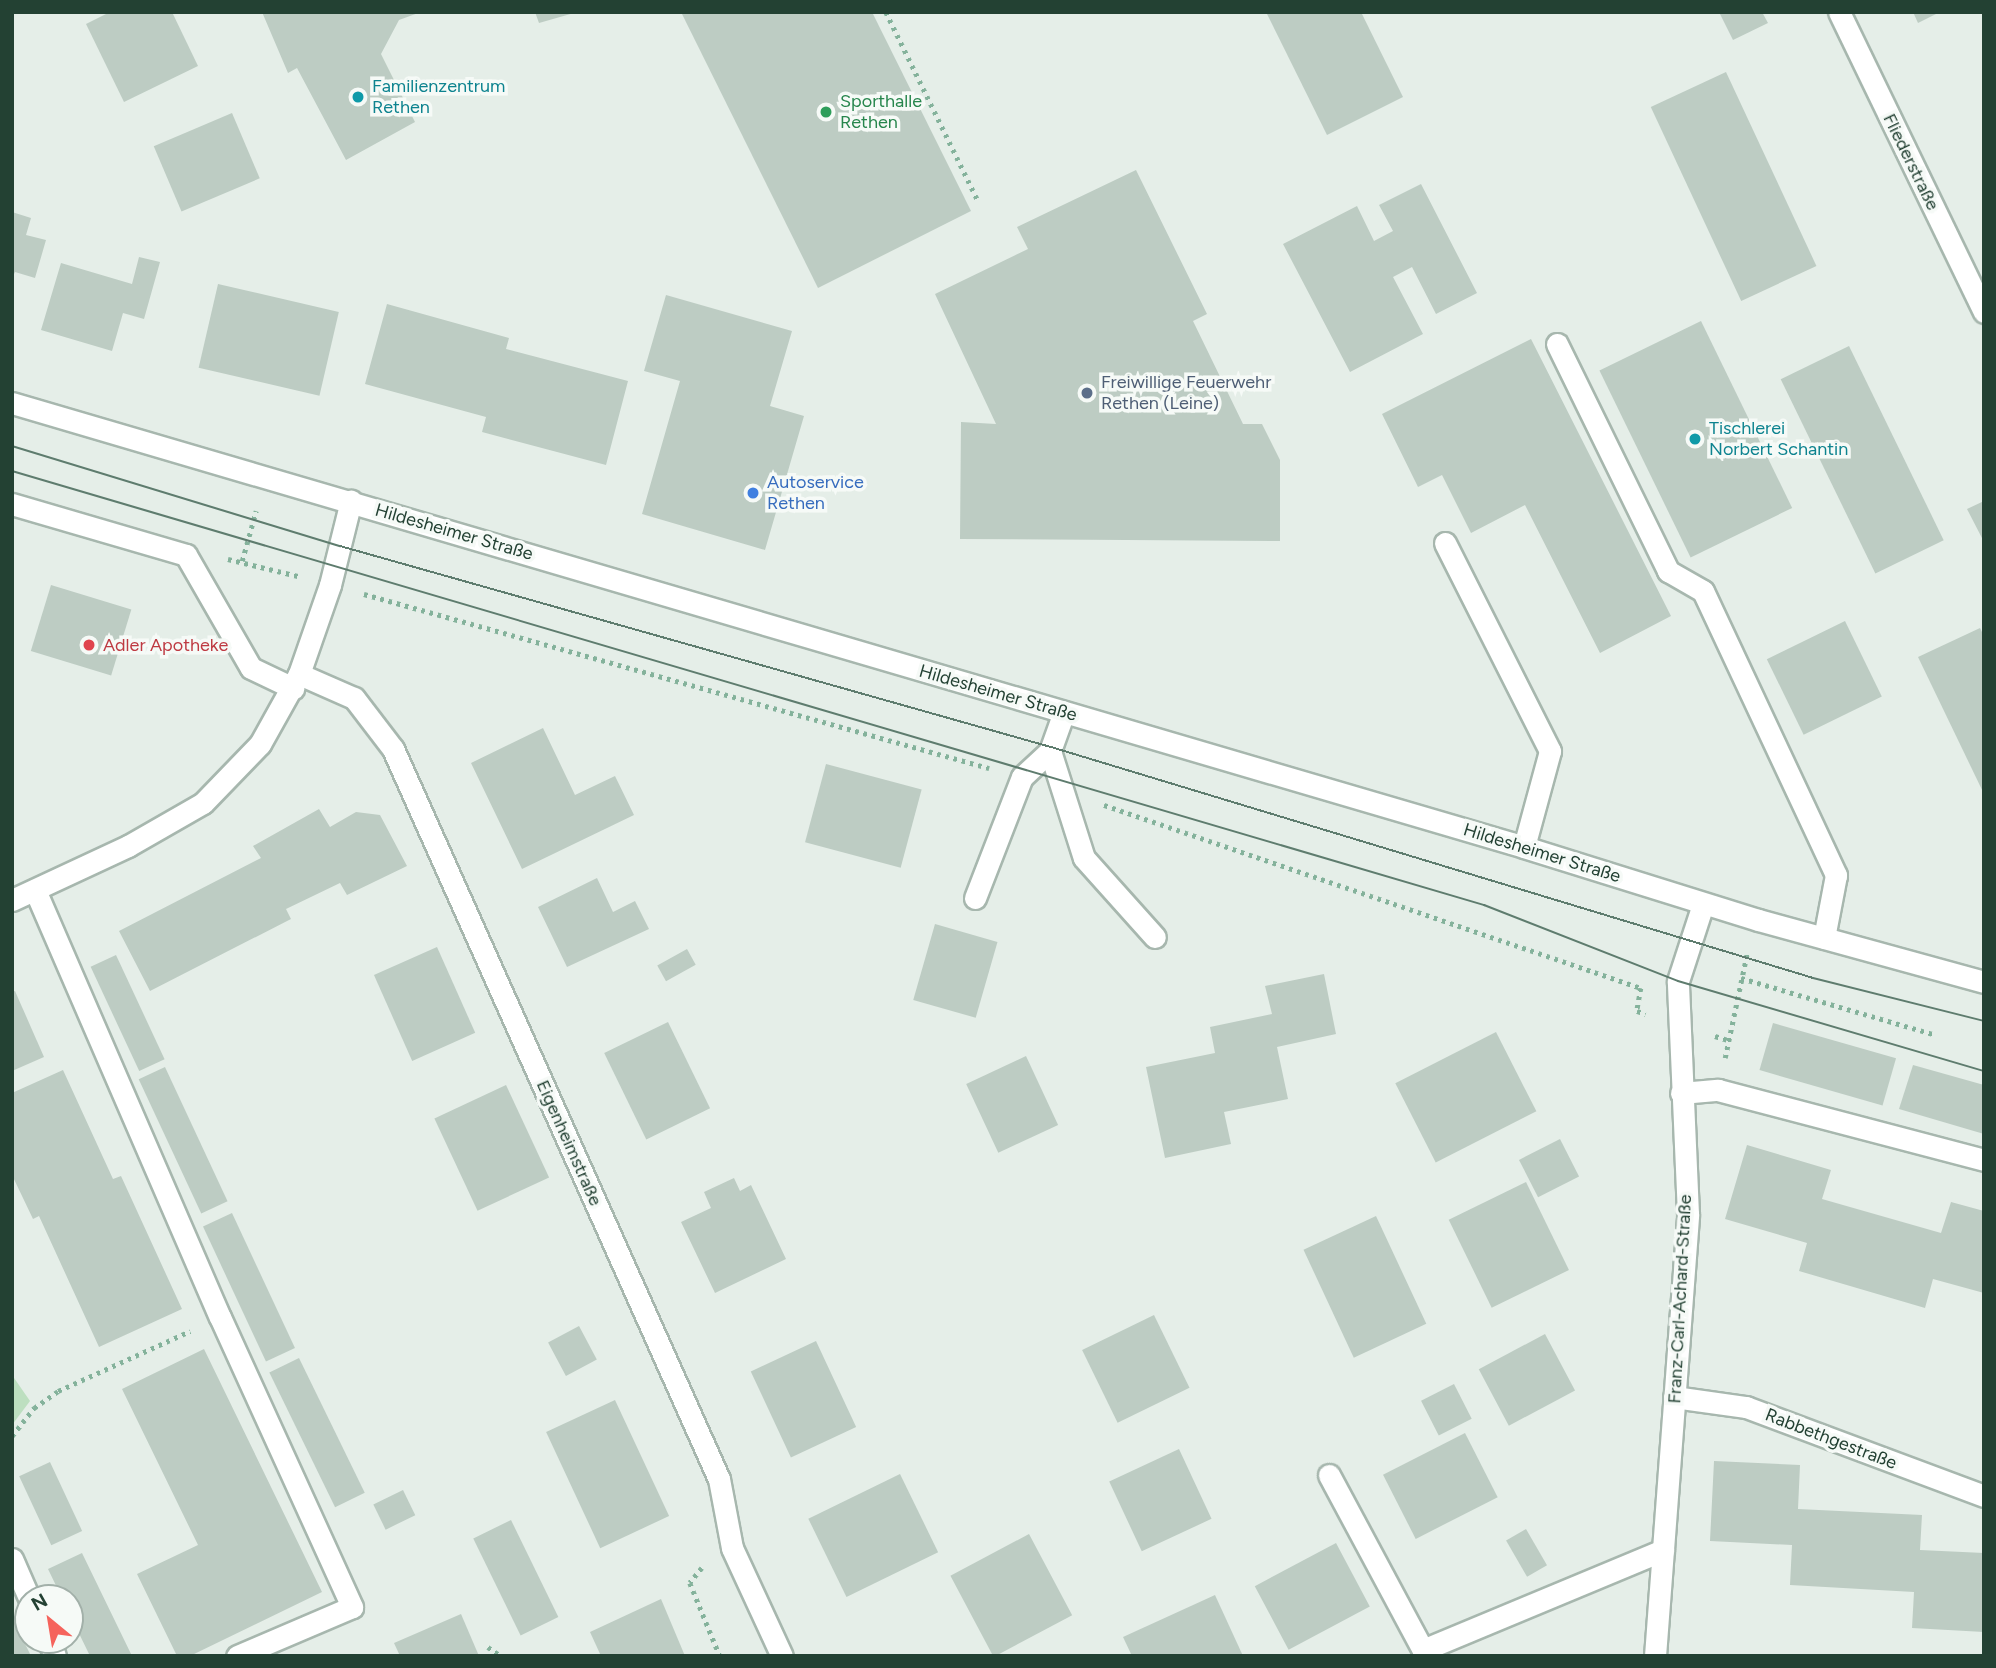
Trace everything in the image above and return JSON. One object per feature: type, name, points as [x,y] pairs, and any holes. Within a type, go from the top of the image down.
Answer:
[{"type":"street","name":"Fliederstraße","points":[[1839,12],[1984,312]]},
{"type":"street","points":[[1557,344],[1668,571],[1703,591],[1836,875],[1824,938]]},
{"type":"street","name":"Hildesheimer Straße","points":[[12,403],[1524,847],[1703,904],[1984,982]]},
{"type":"street","points":[[12,900],[128,846],[203,803],[260,744],[296,681],[330,585],[351,502]]},
{"type":"street","points":[[12,504],[186,555]]},
{"type":"street","points":[[1445,543],[1550,751],[1524,847]]},
{"type":"street","name":"Eigenheimstraße","points":[[186,555],[251,668],[355,698],[393,749],[719,1479],[732,1548],[782,1656]]},
{"type":"street","points":[[975,898],[1023,777],[1050,751],[1064,712]]},
{"type":"street","points":[[1050,751],[1084,858],[1155,937]]},
{"type":"street","points":[[35,890],[219,1317],[352,1607],[237,1656]]},
{"type":"street","name":"Franz-Carl-Achard-Straße","points":[[1655,1656],[1688,1214],[1678,981],[1703,904]]},
{"type":"street","points":[[1681,1093],[1718,1090],[1984,1160]]},
{"type":"street","name":"Rabbethgestraße","points":[[1674,1397],[1746,1407],[1984,1496]]},
{"type":"street","points":[[1329,1475],[1423,1650],[1663,1550]]},
{"type":"path","points":[[886,12],[978,201]]},
{"type":"path","points":[[242,561],[264,475]]},
{"type":"path","points":[[186,555],[242,561],[1023,777]]},
{"type":"path","points":[[1061,790],[1641,988],[1637,1012],[1728,1040]]},
{"type":"path","points":[[1718,1090],[1741,978],[1758,920]]},
{"type":"path","points":[[1741,978],[1936,1035]]},
{"type":"path","points":[[12,1436],[34,1408],[58,1391],[219,1317]]},
{"type":"path","points":[[720,1656],[690,1583],[698,1570],[732,1548]]},
{"type":"path","points":[[488,1647],[501,1656]]},
{"type":"green space","points":[[12,1375],[30,1401],[12,1425]]},
{"type":"building","points":[[110,12],[172,12],[198,66],[124,102],[86,24]]},
{"type":"building","name":"Familienzentrum Rethen","points":[[262,12],[421,12],[399,20],[381,54],[415,122],[346,160],[297,68],[288,73]]},
{"type":"building","points":[[535,12],[574,12],[574,13],[539,23]]},
{"type":"building","name":"Sporthalle Rethen","points":[[681,12],[872,12],[971,211],[818,288]]},
{"type":"building","points":[[1266,12],[1361,12],[1403,97],[1327,135]]},
{"type":"building","points":[[1719,12],[1762,12],[1768,23],[1733,40]]},
{"type":"building","points":[[1913,12],[1940,12],[1918,23]]},
{"type":"building","points":[[1726,72],[1816,266],[1741,301],[1651,107]]},
{"type":"building","points":[[232,113],[260,178],[181,212],[154,146]]},
{"type":"building","points":[[1136,170],[1207,314],[1193,321],[1243,424],[1262,424],[1280,460],[1280,541],[960,539],[961,422],[996,424],[935,294],[1028,249],[1017,227]]},
{"type":"building","points":[[1421,184],[1477,293],[1436,314],[1412,267],[1393,277],[1423,334],[1350,372],[1283,244],[1357,206],[1374,241],[1393,231],[1379,205]]},
{"type":"building","points":[[12,212],[31,218],[26,235],[46,240],[35,278],[15,272],[12,278]]},
{"type":"building","points":[[139,257],[160,262],[144,319],[123,313],[112,351],[41,330],[61,263],[132,284]]},
{"type":"building","points":[[218,284],[339,312],[319,396],[199,368]]},
{"type":"building","points":[[666,295],[792,331],[770,406],[804,416],[765,550],[642,514],[680,381],[644,371]]},
{"type":"building","points":[[387,304],[509,338],[506,349],[628,381],[606,465],[482,432],[486,417],[365,384]]},
{"type":"building","name":"Tischlerei Norbert Schantin","points":[[1701,321],[1792,508],[1691,557],[1599,371]]},
{"type":"building","points":[[1531,339],[1671,616],[1600,653],[1525,505],[1471,533],[1442,475],[1418,487],[1382,414]]},
{"type":"building","points":[[1849,346],[1944,540],[1875,573],[1781,379]]},
{"type":"building","points":[[1984,501],[1984,542],[1967,509]]},
{"type":"building","points":[[51,585],[131,610],[111,676],[31,651]]},
{"type":"building","points":[[1845,621],[1882,696],[1804,735],[1767,659]]},
{"type":"building","points":[[1980,628],[1984,636],[1984,794],[1918,657]]},
{"type":"building","points":[[543,728],[575,795],[615,776],[634,815],[522,869],[471,763]]},
{"type":"building","points":[[826,764],[922,790],[901,868],[805,842]]},
{"type":"building","points":[[319,809],[330,827],[356,812],[380,815],[407,866],[347,895],[340,883],[286,909],[291,919],[150,991],[119,931],[261,858],[253,846]]},
{"type":"building","points":[[597,878],[613,912],[635,901],[649,929],[567,967],[538,907]]},
{"type":"building","points":[[935,924],[997,942],[976,1018],[913,1000]]},
{"type":"building","points":[[437,947],[475,1033],[412,1061],[374,975]]},
{"type":"building","points":[[687,949],[696,965],[666,981],[657,965]]},
{"type":"building","points":[[116,955],[165,1059],[139,1071],[91,967]]},
{"type":"building","points":[[1324,974],[1336,1034],[1277,1047],[1288,1099],[1224,1112],[1231,1144],[1165,1158],[1146,1067],[1215,1053],[1210,1027],[1272,1014],[1265,986]]},
{"type":"building","points":[[15,991],[44,1057],[12,1071],[12,992]]},
{"type":"building","points":[[668,1022],[710,1108],[646,1139],[604,1053]]},
{"type":"building","points":[[1773,1023],[1896,1058],[1883,1105],[1759,1070]]},
{"type":"building","points":[[1496,1032],[1536,1111],[1436,1163],[1395,1083]]},
{"type":"building","points":[[1026,1056],[1058,1125],[998,1153],[966,1084]]},
{"type":"building","points":[[1913,1065],[1984,1085],[1984,1134],[1899,1109]]},
{"type":"building","points":[[165,1067],[228,1201],[201,1213],[139,1079]]},
{"type":"building","points":[[63,1070],[113,1179],[121,1176],[182,1309],[99,1347],[39,1216],[33,1219],[12,1175],[12,1093]]},
{"type":"building","points":[[506,1085],[549,1177],[478,1211],[434,1118]]},
{"type":"building","points":[[1560,1139],[1579,1176],[1538,1197],[1519,1160]]},
{"type":"building","points":[[1747,1145],[1831,1170],[1822,1199],[1941,1233],[1951,1202],[1984,1211],[1984,1293],[1933,1279],[1925,1308],[1799,1271],[1807,1243],[1725,1219]]},
{"type":"building","points":[[734,1178],[740,1191],[751,1185],[786,1259],[715,1293],[681,1222],[711,1208],[704,1192]]},
{"type":"building","points":[[1526,1182],[1569,1270],[1492,1308],[1449,1220]]},
{"type":"building","points":[[232,1213],[295,1348],[266,1362],[203,1227]]},
{"type":"building","points":[[1376,1216],[1426,1324],[1354,1358],[1303,1250]]},
{"type":"building","points":[[1154,1315],[1190,1388],[1118,1423],[1082,1350]]},
{"type":"building","points":[[579,1326],[597,1360],[566,1376],[548,1342]]},
{"type":"building","points":[[1545,1334],[1575,1391],[1509,1426],[1479,1369]]},
{"type":"building","points":[[816,1341],[856,1427],[791,1458],[751,1371]]},
{"type":"building","points":[[204,1349],[322,1592],[190,1656],[177,1656],[137,1574],[198,1545],[122,1389]]},
{"type":"building","points":[[299,1358],[365,1493],[335,1507],[269,1372]]},
{"type":"building","points":[[1454,1384],[1472,1419],[1439,1436],[1421,1401]]},
{"type":"building","points":[[615,1400],[669,1516],[600,1548],[546,1432]]},
{"type":"building","points":[[1465,1433],[1498,1497],[1416,1539],[1383,1475]]},
{"type":"building","points":[[1179,1449],[1212,1519],[1142,1551],[1109,1482]]},
{"type":"building","points":[[1714,1461],[1800,1465],[1798,1509],[1922,1515],[1920,1550],[1984,1553],[1984,1632],[1912,1628],[1914,1592],[1790,1585],[1792,1545],[1710,1541]]},
{"type":"building","points":[[50,1462],[82,1531],[51,1545],[19,1476]]},
{"type":"building","points":[[900,1474],[938,1552],[846,1597],[808,1519]]},
{"type":"building","points":[[403,1490],[415,1515],[386,1530],[373,1504]]},
{"type":"building","points":[[511,1520],[558,1617],[521,1635],[473,1538]]},
{"type":"building","points":[[1526,1529],[1547,1565],[1527,1577],[1506,1540]]},
{"type":"building","points":[[1029,1534],[1072,1615],[993,1656],[950,1576]]},
{"type":"building","points":[[1336,1543],[1370,1607],[1289,1650],[1255,1586]]},
{"type":"building","points":[[82,1553],[132,1656],[90,1656],[84,1644],[84,1584],[55,1584],[48,1569]]},
{"type":"building","points":[[1215,1595],[1243,1656],[1132,1656],[1123,1637]]},
{"type":"building","points":[[661,1599],[685,1656],[601,1656],[590,1632]]},
{"type":"building","points":[[461,1614],[479,1656],[400,1656],[394,1643]]},
{"type":"building","points":[[12,1617],[14,1654],[31,1656],[12,1656]]},
{"type":"tram line","points":[[12,446],[340,546],[1051,747],[1813,978],[1984,1021]]},
{"type":"tram line","points":[[12,471],[1484,905],[1678,981],[1984,1071]]},
{"type":"place","name":"Familienzentrum Rethen","points":[[358,97]]},
{"type":"place","name":"Sporthalle Rethen","points":[[826,112]]},
{"type":"place","name":"Freiwillige Feuerwehr Rethen (Leine)","points":[[1087,393]]},
{"type":"place","name":"Tischlerei Norbert Schantin","points":[[1695,439]]},
{"type":"place","name":"Autoservice Rethen","points":[[753,493]]},
{"type":"place","name":"Adler Apotheke","points":[[89,645]]}]
